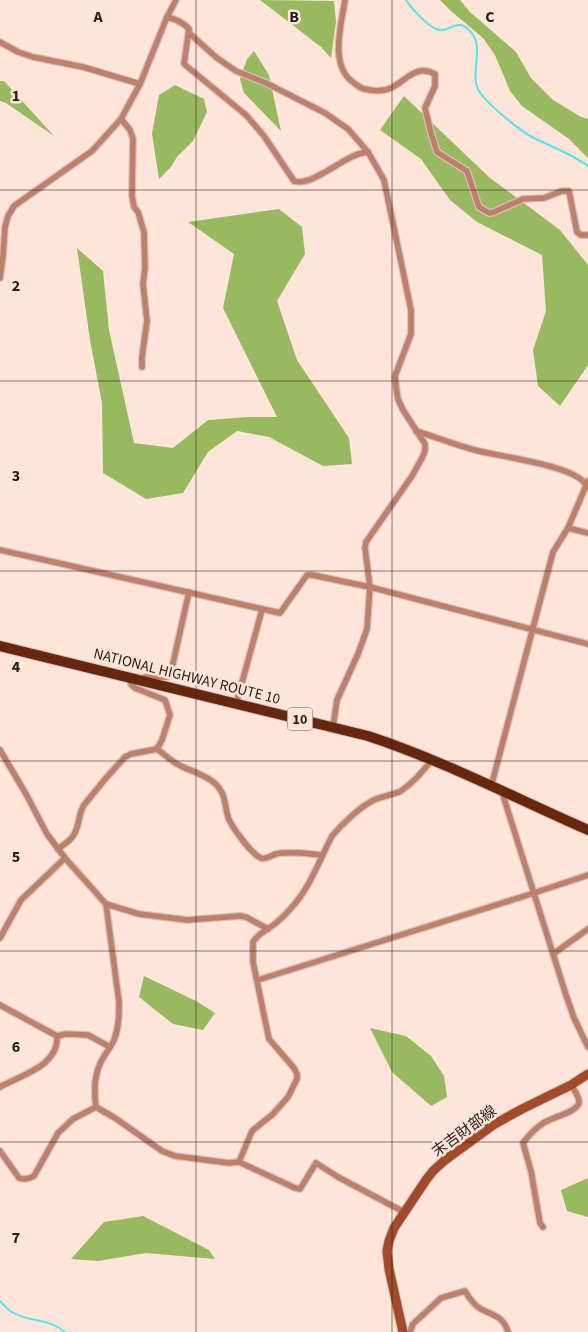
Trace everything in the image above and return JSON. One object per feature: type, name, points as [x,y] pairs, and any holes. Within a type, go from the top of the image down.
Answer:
[{"type":"highway","name":"NATIONAL HIGHWAY ROUTE 10","points":[[0,646],[332,726],[397,745],[588,830]]},
{"type":"main road","name":"末吉財部線","points":[[403,1332],[386,1251],[394,1228],[433,1171],[473,1138],[493,1125],[572,1085],[588,1074]]},
{"type":"street","points":[[0,278],[5,227],[8,216],[14,206],[92,151],[121,119],[140,84],[167,17],[176,0]]},
{"type":"street","points":[[345,0],[339,46],[341,67],[347,79],[360,88],[379,90],[390,88],[418,71],[428,70],[435,74],[435,86],[425,108],[437,152],[467,171],[479,207],[489,213],[523,200],[544,198],[570,190],[577,232],[581,235],[588,235]]},
{"type":"street","points":[[167,17],[175,19],[189,29],[184,64],[246,115],[264,136],[294,182],[299,183],[310,179],[356,155],[368,152]]},
{"type":"street","points":[[189,33],[217,58],[236,70],[325,113],[348,129],[368,152],[384,180],[411,310],[411,334],[395,376],[396,387],[398,399],[406,416],[425,444],[425,451],[412,476],[366,542],[365,548],[370,587],[367,629],[337,700],[332,726]]},
{"type":"street","points":[[0,42],[18,52],[83,67],[140,84]]},
{"type":"street","points":[[121,119],[130,130],[133,139],[132,195],[134,207],[138,212],[144,232],[145,268],[143,284],[146,321],[142,367]]},
{"type":"street","points":[[416,431],[477,451],[533,462],[564,471],[587,483],[568,528],[553,552],[491,786]]},
{"type":"street","points":[[568,528],[588,533]]},
{"type":"street","points":[[0,550],[280,613],[307,574],[312,574],[370,587],[588,644]]},
{"type":"street","points":[[157,749],[170,715],[165,700],[131,684],[135,679],[145,677],[167,677],[171,672],[188,592]]},
{"type":"street","points":[[236,704],[262,610]]},
{"type":"street","points":[[58,849],[74,835],[80,810],[121,760],[131,754],[157,749],[178,764],[218,786],[225,799],[231,824],[244,843],[261,858],[276,854],[322,855]]},
{"type":"street","points":[[0,750],[47,834],[65,858],[106,904],[138,914],[187,920],[240,916],[246,917],[268,929]]},
{"type":"street","points":[[239,1162],[252,1131],[273,1114],[288,1097],[297,1079],[294,1068],[269,1038],[254,962],[253,942],[257,936],[268,929],[294,905],[337,830],[366,805],[376,799],[399,792],[417,778],[432,760]]},
{"type":"street","points":[[502,792],[574,1018],[588,1047]]},
{"type":"street","points":[[0,938],[21,900],[65,858]]},
{"type":"street","points":[[258,980],[588,875]]},
{"type":"street","points":[[106,904],[119,1002],[117,1029],[96,1075],[94,1096],[96,1107],[162,1151],[176,1156],[229,1163],[239,1162],[300,1189],[316,1163],[338,1177],[404,1212]]},
{"type":"street","points":[[553,954],[588,929]]},
{"type":"street","points":[[0,1005],[58,1036],[66,1034],[88,1035],[110,1047]]},
{"type":"street","points":[[0,1086],[28,1074],[44,1064],[57,1046],[58,1036]]},
{"type":"street","points":[[543,1228],[540,1223],[531,1171],[523,1143],[531,1132],[544,1122],[575,1109],[579,1104],[579,1098],[572,1085]]},
{"type":"street","points":[[0,1151],[19,1178],[24,1180],[30,1179],[34,1176],[58,1134],[73,1118],[96,1107]]},
{"type":"street","points":[[410,1332],[413,1324],[441,1298],[464,1291],[472,1302],[481,1309],[499,1317],[508,1332]]},
{"type":"green space","points":[[260,0],[334,1],[336,22],[331,58],[321,47]]},
{"type":"green space","points":[[440,0],[460,0],[470,12],[516,52],[531,78],[553,100],[581,117],[588,119],[588,158],[569,139],[522,106],[510,91],[495,55],[483,38]]},
{"type":"green space","points":[[254,51],[269,75],[281,131],[244,93],[240,79],[247,59]]},
{"type":"green space","points":[[0,81],[4,81],[54,136],[6,103],[0,101]]},
{"type":"green space","points":[[175,85],[204,99],[207,112],[193,141],[159,179],[152,134],[159,95]]},
{"type":"green space","points":[[404,96],[490,178],[560,230],[588,265],[588,365],[560,406],[538,386],[533,350],[546,311],[542,255],[477,222],[450,200],[421,159],[380,130]]},
{"type":"green space","points":[[279,209],[302,227],[305,254],[277,301],[297,360],[349,438],[352,464],[323,466],[269,437],[237,431],[208,452],[183,493],[146,499],[103,473],[102,403],[90,340],[77,248],[103,271],[109,330],[134,443],[173,448],[208,420],[277,417],[223,308],[234,254],[188,222]]},
{"type":"green space","points":[[144,976],[198,1002],[215,1013],[203,1030],[173,1024],[139,997]]},
{"type":"green space","points":[[370,1028],[406,1036],[431,1056],[444,1076],[447,1097],[431,1106],[392,1072]]},
{"type":"green space","points":[[588,1178],[588,1217],[567,1211],[561,1190]]},
{"type":"green space","points":[[143,1216],[209,1250],[215,1259],[146,1253],[98,1261],[71,1259],[104,1222]]},
{"type":"waterway","points":[[406,0],[421,18],[435,29],[443,30],[462,25],[471,32],[477,46],[476,84],[479,91],[496,110],[528,135],[569,154],[588,166]]},
{"type":"waterway","points":[[0,1301],[9,1310],[25,1318],[52,1324],[65,1332]]}]
